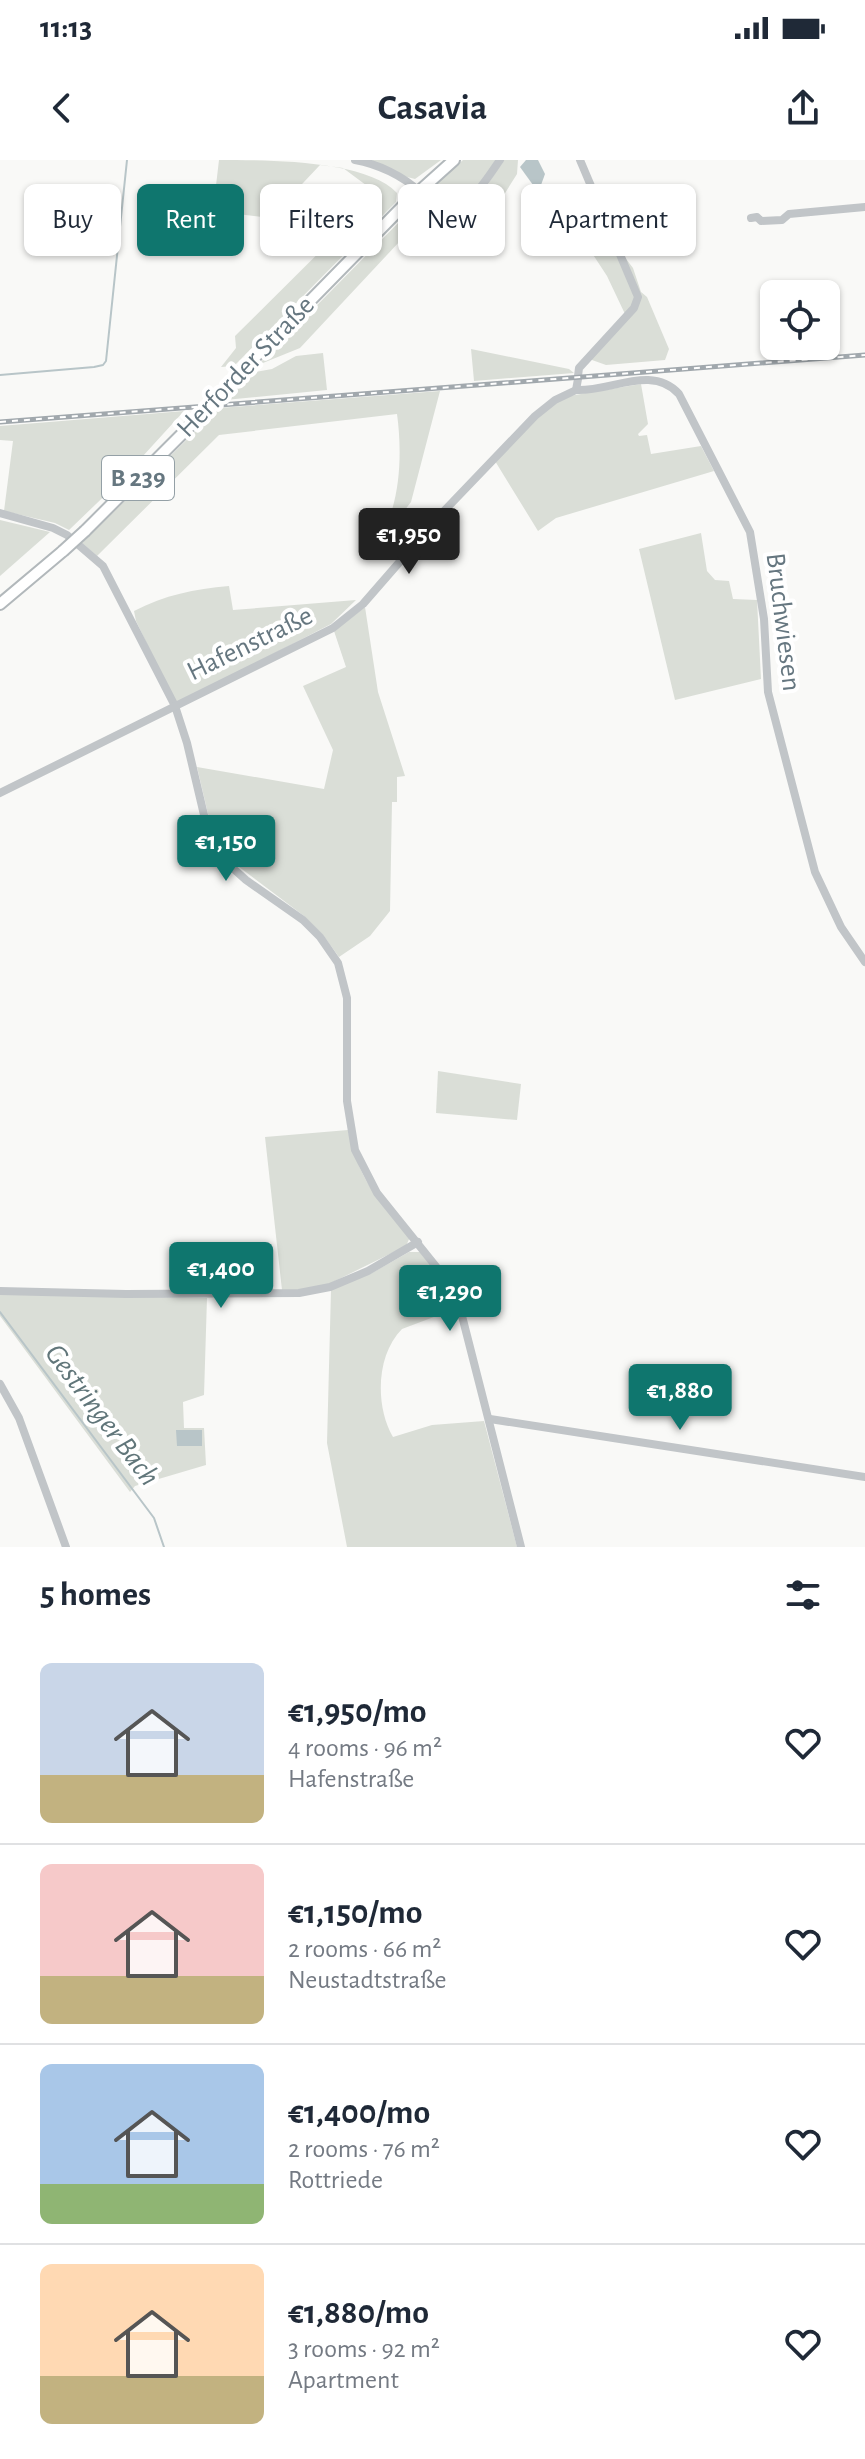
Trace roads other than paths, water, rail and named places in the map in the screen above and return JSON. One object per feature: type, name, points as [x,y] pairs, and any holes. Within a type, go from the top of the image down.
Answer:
[{"type":"main road","name":"Herforder Straße","points":[[428,184],[454,160]]},
{"type":"main road","name":"Herforder Straße","points":[[0,604],[85,531],[398,211]]},
{"type":"street","points":[[355,160],[386,170],[412,184]]},
{"type":"street","points":[[482,184],[500,160]]},
{"type":"street","points":[[576,390],[579,368],[634,308],[638,297],[580,160]]},
{"type":"street","points":[[751,218],[782,220],[789,214],[865,207]]},
{"type":"street","name":"Bruchwiesen","points":[[576,390],[589,391],[659,380],[672,387],[679,394],[750,532],[764,619],[768,692],[815,872],[841,927],[865,962]]},
{"type":"street","name":"Hafenstraße","points":[[0,793],[333,628],[363,604],[444,511],[535,416],[555,400],[576,390]]},
{"type":"street","points":[[0,513],[67,535],[103,566],[175,706],[209,836],[227,863],[303,920],[320,937],[338,963],[347,998],[347,1101],[355,1150],[383,1203],[442,1274],[461,1312],[521,1547]]},
{"type":"street","points":[[0,1291],[299,1293],[330,1287],[368,1271],[418,1242]]},
{"type":"street","points":[[0,1384],[19,1418],[66,1547]]},
{"type":"street","points":[[490,1419],[865,1477]]},
{"type":"waterway","points":[[0,375],[94,367],[106,361],[127,160]]},
{"type":"waterway","name":"Gestringer Bach","points":[[0,1312],[154,1518],[164,1547]]},
{"type":"railway","points":[[0,422],[865,355]]}]
